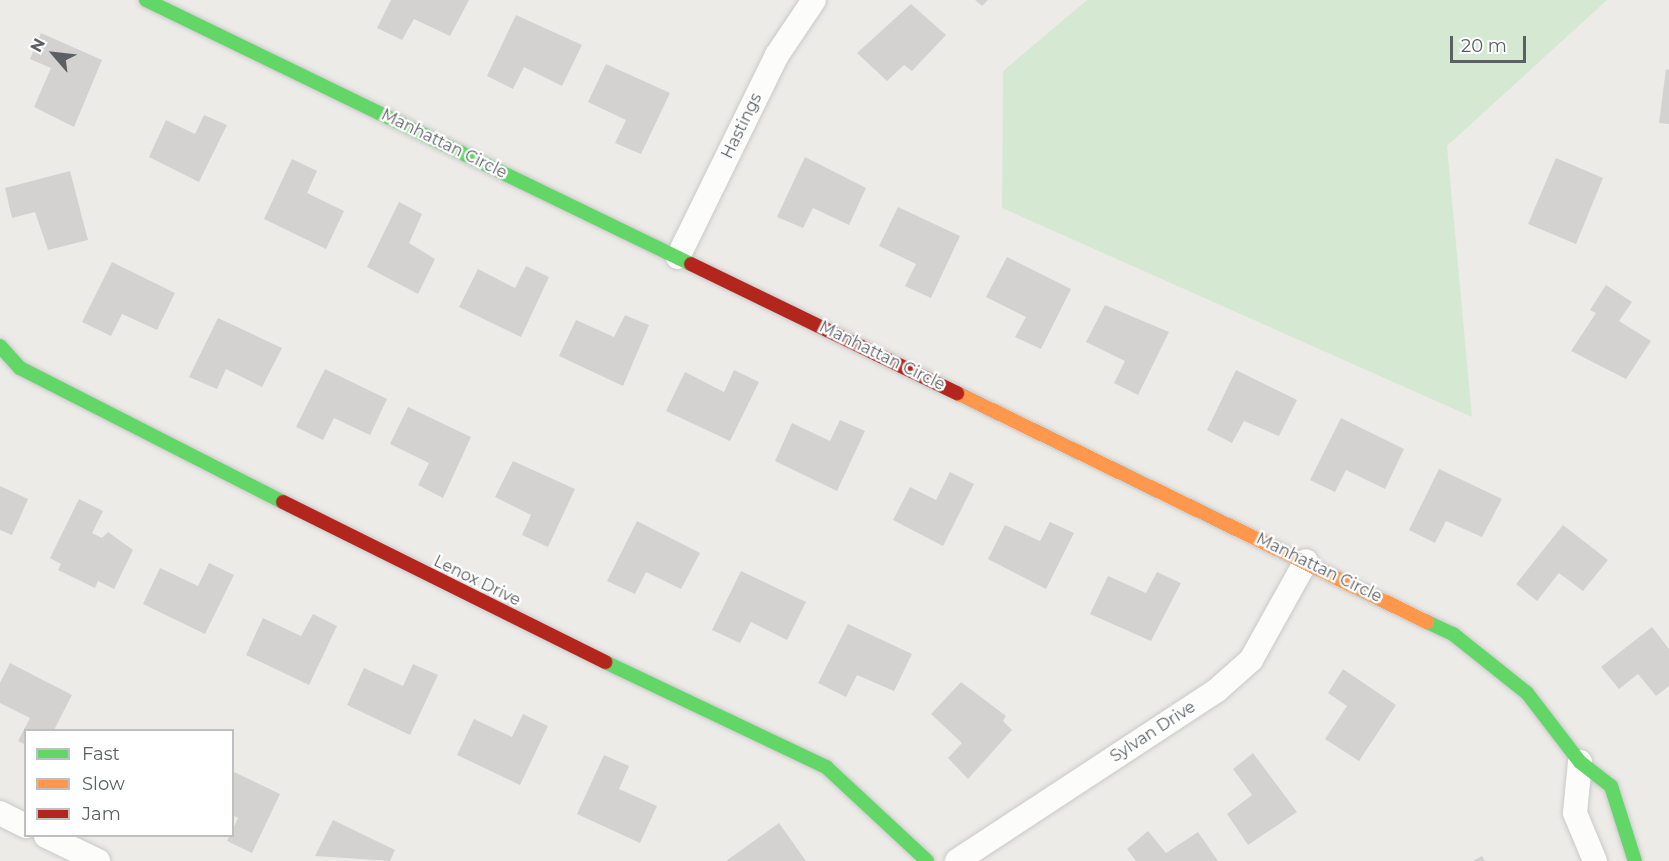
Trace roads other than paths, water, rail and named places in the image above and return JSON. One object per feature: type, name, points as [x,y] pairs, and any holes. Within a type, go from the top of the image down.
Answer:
[{"type":"street","name":"Manhattan Circle","points":[[146,0],[1453,634],[1527,693],[1580,762],[1611,786],[1635,861]]},
{"type":"street","name":"Hastings","points":[[678,257],[777,55],[814,0]]},
{"type":"street","name":"Lenox Drive","points":[[0,346],[30,373],[485,605],[826,768],[927,861]]},
{"type":"street","name":"Sylvan Drive","points":[[957,861],[1224,683],[1251,660],[1306,561]]},
{"type":"street","points":[[1580,762],[1575,813],[1594,861]]},
{"type":"street","points":[[0,813],[24,825]]},
{"type":"street","points":[[48,837],[98,861]]}]
